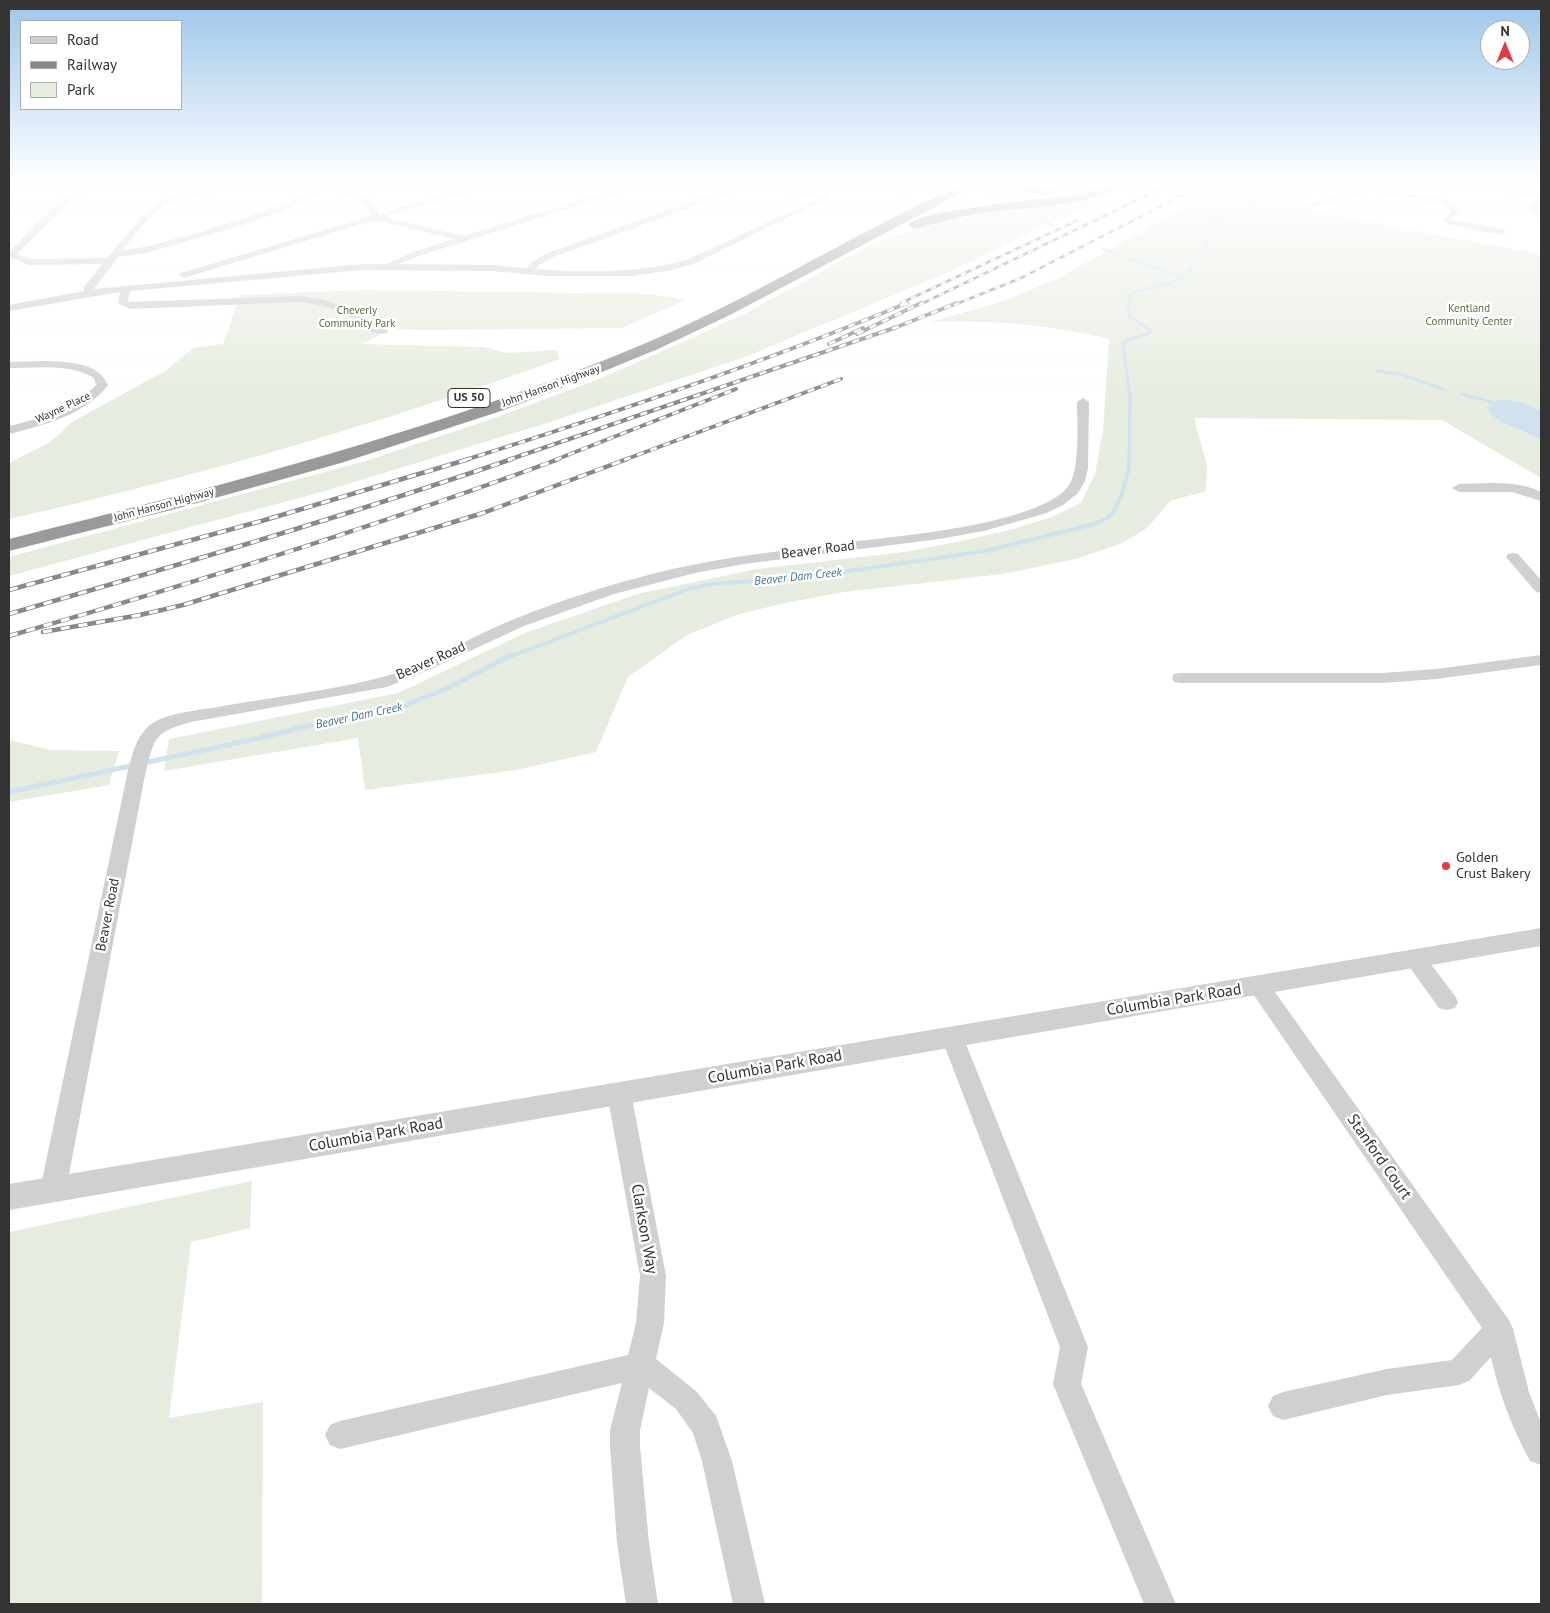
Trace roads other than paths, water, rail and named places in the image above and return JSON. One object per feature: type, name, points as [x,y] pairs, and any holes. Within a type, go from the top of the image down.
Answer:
[{"type":"highway","name":"John Hanson Highway","points":[[504,386],[594,353],[668,322],[798,256]]},
{"type":"highway","name":"John Hanson Highway","points":[[9,545],[282,473],[516,399],[606,365],[681,333],[732,309],[831,256]]},
{"type":"highway","points":[[826,259],[833,256]]},
{"type":"street","points":[[9,258],[28,262],[120,256]]},
{"type":"street","points":[[166,284],[169,280],[180,276],[247,256]]},
{"type":"street","points":[[387,267],[409,256]]},
{"type":"street","points":[[528,271],[536,263],[549,256]]},
{"type":"street","points":[[9,308],[90,292],[126,288],[387,267],[492,268],[528,271],[634,273],[672,267],[702,256]]},
{"type":"street","points":[[90,292],[89,288],[113,258]]},
{"type":"street","points":[[126,288],[123,303],[130,306],[272,299],[310,300],[350,312],[367,325],[383,331]]},
{"type":"street","name":"Wayne Place","points":[[9,365],[81,368],[95,372],[102,379],[102,384],[94,394],[73,406],[35,422],[9,430]]},
{"type":"street","name":"Beaver Road","points":[[53,1190],[136,774],[143,747],[150,733],[164,724],[190,717],[381,683],[425,666],[526,620],[574,602],[647,580],[744,560],[939,535],[984,527],[1042,510],[1058,502],[1073,490],[1078,481],[1082,468],[1083,402]]},
{"type":"street","points":[[1459,488],[1515,489],[1530,492],[1541,497]]},
{"type":"street","points":[[1513,557],[1541,589]]},
{"type":"street","points":[[1180,678],[1383,678],[1436,674],[1541,660]]},
{"type":"street","name":"Columbia Park Road","points":[[9,1197],[1416,960],[1541,937]]},
{"type":"street","points":[[1416,960],[1448,1002]]},
{"type":"street","name":"Stanford Court","points":[[1259,986],[1499,1329]]},
{"type":"street","points":[[952,1037],[1074,1347],[1067,1384],[1160,1604]]},
{"type":"street","name":"Clarkson Way","points":[[619,1093],[653,1276],[650,1323],[626,1430],[625,1446],[633,1543],[642,1604]]},
{"type":"street","points":[[1283,1406],[1387,1382],[1459,1372],[1499,1329]]},
{"type":"street","points":[[1499,1329],[1510,1378],[1521,1410],[1527,1426],[1541,1451]]},
{"type":"street","points":[[340,1435],[642,1365],[686,1400],[706,1426],[717,1461],[749,1604]]},
{"type":"water","points":[[1497,400],[1524,403],[1541,411],[1541,440],[1502,422],[1490,413],[1486,406],[1491,406],[1488,403]]},
{"type":"waterway","points":[[1124,256],[1183,277]]},
{"type":"waterway","name":"Beaver Dam Creek","points":[[1130,305],[1131,302],[1128,296],[1138,291],[1172,283],[1187,275],[1201,256]]},
{"type":"waterway","name":"Beaver Dam Creek","points":[[1129,460],[1130,397],[1123,344],[1128,340],[1152,332],[1130,316],[1128,308],[1130,303]]},
{"type":"waterway","points":[[1377,371],[1401,374],[1446,390]]},
{"type":"waterway","points":[[1461,394],[1492,402]]},
{"type":"waterway","name":"Beaver Dam Creek","points":[[509,657],[688,589],[711,584],[771,580],[864,569],[985,551],[1094,524],[1108,517],[1116,506],[1126,481],[1129,459]]},
{"type":"waterway","name":"Beaver Dam Creek","points":[[9,792],[260,738],[351,715],[406,705],[450,687],[511,655]]},
{"type":"railway","points":[[901,303],[1001,256]]},
{"type":"railway","points":[[919,305],[1020,256]]},
{"type":"railway","points":[[954,305],[1021,278],[1063,256]]},
{"type":"railway","points":[[465,460],[743,367],[907,303]]},
{"type":"railway","points":[[904,305],[908,303]]},
{"type":"railway","points":[[857,334],[921,303]]},
{"type":"railway","points":[[508,460],[897,327],[957,303]]},
{"type":"railway","points":[[829,344],[863,328]]},
{"type":"railway","points":[[624,460],[841,379]]},
{"type":"railway","points":[[555,460],[736,389]]},
{"type":"railway","points":[[9,590],[265,520],[469,459]]},
{"type":"railway","points":[[9,614],[324,520],[512,459]]},
{"type":"railway","points":[[9,636],[286,553],[559,459]]},
{"type":"railway","points":[[43,632],[140,615],[183,605],[483,513],[627,459]]},
{"type":"place","name":"Golden Crust Bakery","points":[[1446,866]]},
{"type":"park label","name":"Kentland Community Center","points":[[1469,315]]},
{"type":"park label","name":"Cheverly Community Park","points":[[357,317]]}]
